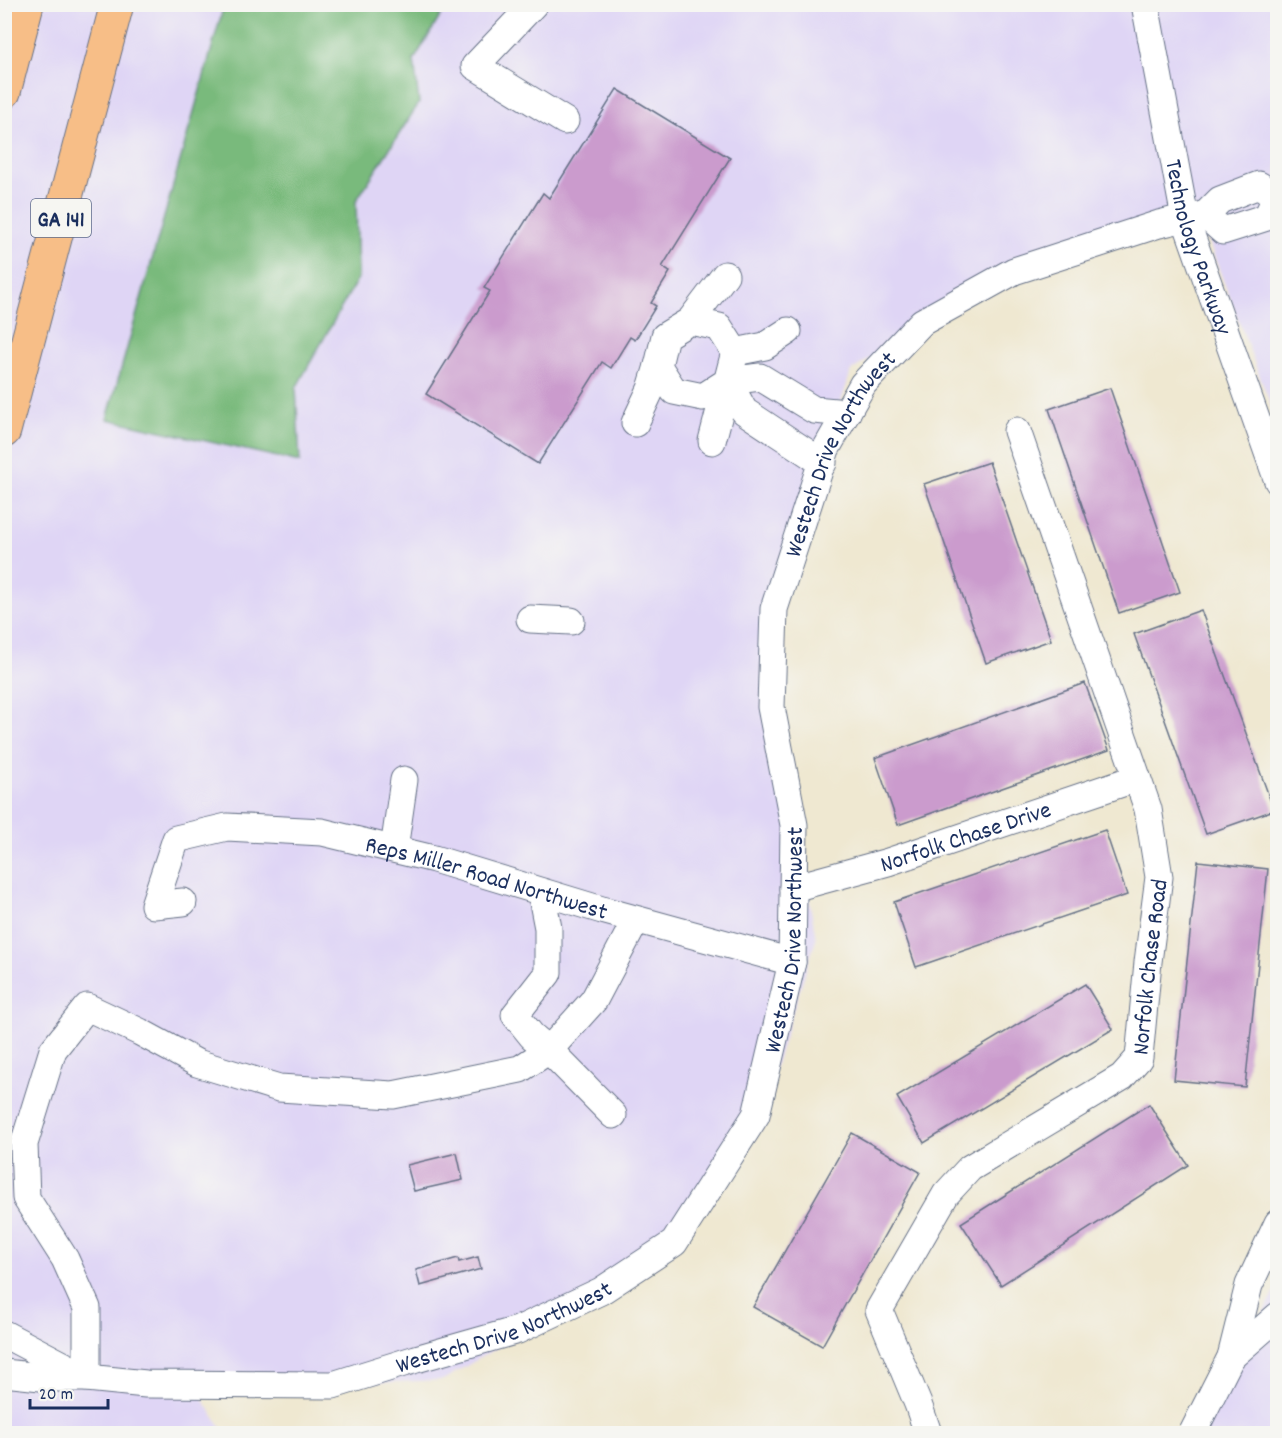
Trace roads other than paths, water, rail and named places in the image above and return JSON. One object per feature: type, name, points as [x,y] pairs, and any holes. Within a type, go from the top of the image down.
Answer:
[{"type":"highway","points":[[4,92],[27,4]]},
{"type":"highway","name":"GA 141","points":[[4,431],[117,4]]},
{"type":"street","points":[[534,4],[475,66],[565,121]]},
{"type":"street","name":"Technology Parkway","points":[[1145,4],[1195,216],[1278,481]]},
{"type":"street","points":[[1195,216],[1220,200],[1259,185],[1277,198]]},
{"type":"street","name":"Westech Drive Northwest","points":[[4,1372],[50,1378],[87,1377],[146,1384],[333,1385],[518,1330],[601,1291],[674,1243],[756,1115],[792,962],[794,825],[771,707],[774,609],[826,449],[863,384],[922,322],[1014,271],[1159,224],[1195,216]]},
{"type":"street","points":[[635,423],[651,389],[665,336],[690,321],[726,275]]},
{"type":"street","points":[[690,321],[719,327],[735,352],[712,441]]},
{"type":"street","points":[[735,352],[765,346],[788,331]]},
{"type":"street","points":[[658,366],[674,391],[703,397],[728,381],[760,377],[814,410],[847,413]]},
{"type":"street","points":[[728,381],[744,411],[823,463]]},
{"type":"street","name":"Norfolk Chase Road","points":[[926,1434],[927,1430],[918,1404],[879,1310],[946,1194],[970,1168],[1122,1077],[1139,1058],[1159,877],[1148,809],[1017,431]]},
{"type":"street","points":[[530,619],[571,621]]},
{"type":"street","name":"Norfolk Chase Drive","points":[[793,888],[888,862],[1137,778]]},
{"type":"street","points":[[394,849],[404,780]]},
{"type":"street","name":"Reps Miller Road Northwest","points":[[183,902],[154,905],[176,839],[226,828],[322,832],[434,859],[636,920],[792,962]]},
{"type":"street","points":[[541,892],[548,928],[548,973],[515,1015],[532,1036],[549,1050],[613,1115]]},
{"type":"street","points":[[87,1377],[87,1308],[65,1259],[26,1198],[24,1144],[53,1050],[87,1007],[197,1063],[279,1088],[393,1095],[520,1069],[549,1050],[594,1000],[636,920]]},
{"type":"street","points":[[1192,1434],[1231,1357],[1249,1285],[1278,1223]]},
{"type":"street","points":[[1231,1357],[1278,1316]]},
{"type":"street","name":"Westech Drive Northwest","points":[[4,1334],[87,1377]]}]
